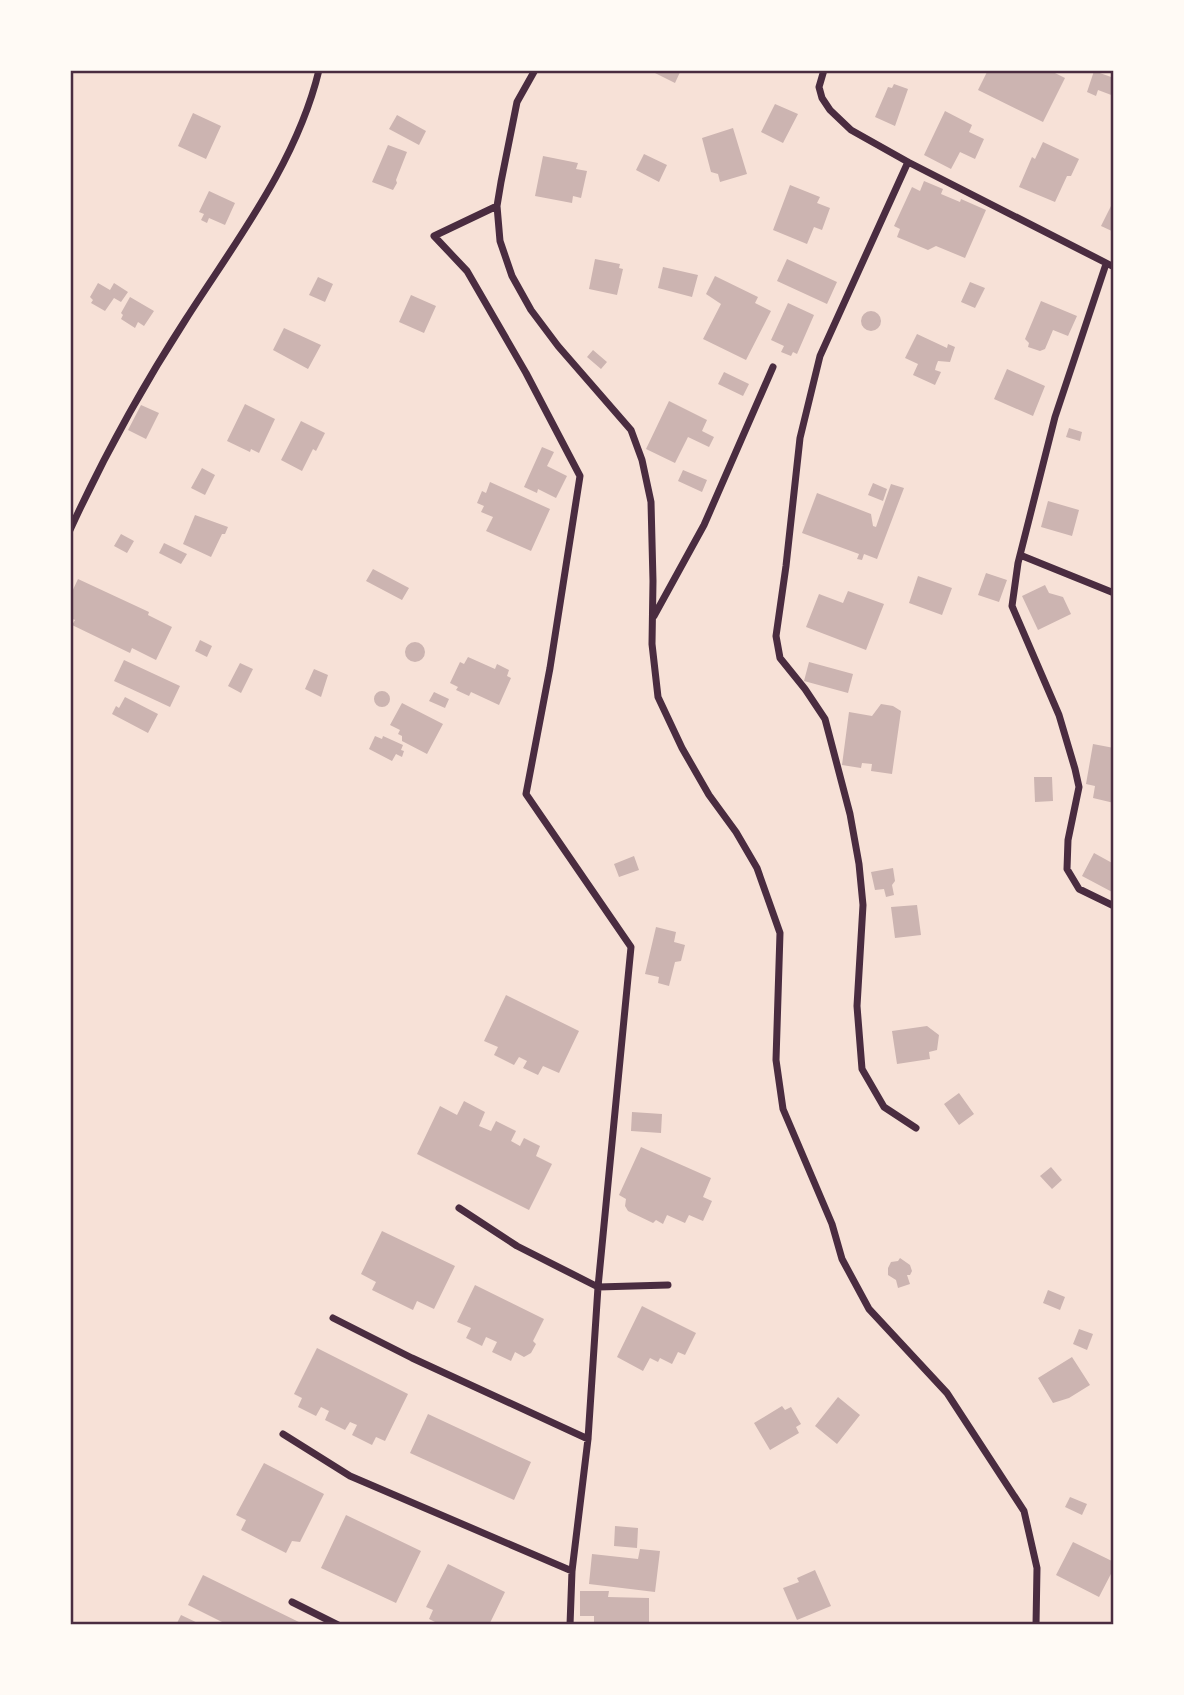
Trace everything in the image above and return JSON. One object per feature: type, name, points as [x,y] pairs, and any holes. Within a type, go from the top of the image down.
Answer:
[{"type":"street","points":[[70,530],[141,389],[273,182],[294,140],[318,70]]},
{"type":"street","points":[[535,70],[517,102],[497,206],[500,241],[512,276],[531,310],[558,346],[632,430],[651,502],[652,644],[658,697],[682,748],[709,795],[736,831],[757,868],[780,933],[776,1060],[783,1109],[832,1224],[842,1259],[869,1309],[947,1393],[1024,1511],[1037,1568],[1036,1625]]},
{"type":"street","points":[[824,70],[819,87],[822,98],[830,110],[851,130],[1110,265],[1055,417],[1020,555],[1012,606],[1063,724],[1079,788],[1068,840],[1067,869],[1079,889],[1114,906]]},
{"type":"street","points":[[908,162],[820,356],[800,438],[776,636],[780,657],[825,719],[850,814],[863,905],[857,1006],[862,1069],[884,1107],[916,1128]]},
{"type":"street","points":[[497,206],[434,236],[467,271],[526,373],[580,476],[550,668],[526,794],[631,947],[598,1287],[588,1439],[572,1571],[570,1625]]},
{"type":"street","points":[[653,620],[704,525],[773,367]]},
{"type":"street","points":[[1020,555],[1114,593]]},
{"type":"street","points":[[459,1208],[517,1246],[598,1287],[668,1284]]},
{"type":"street","points":[[333,1318],[412,1358],[588,1439]]},
{"type":"street","points":[[284,1434],[351,1476],[572,1571]]},
{"type":"street","points":[[292,1602],[338,1625]]},
{"type":"building","points":[[649,70],[681,70],[675,83]]},
{"type":"building","points":[[988,70],[1049,70],[1065,78],[1043,122],[978,90]]},
{"type":"building","points":[[1094,71],[1114,78],[1114,96],[1098,90],[1096,96],[1087,92]]},
{"type":"building","points":[[894,84],[908,89],[895,126],[875,117],[888,87],[892,88]]},
{"type":"building","points":[[775,104],[798,114],[783,143],[761,132]]},
{"type":"building","points":[[945,111],[972,125],[969,132],[984,139],[975,159],[960,152],[951,169],[924,155]]},
{"type":"building","points":[[193,113],[221,126],[206,159],[178,146]]},
{"type":"building","points":[[397,115],[426,131],[419,145],[389,129]]},
{"type":"building","points":[[733,128],[747,174],[720,182],[718,174],[711,172],[702,138]]},
{"type":"building","points":[[1043,142],[1079,159],[1071,176],[1067,176],[1055,202],[1019,187],[1032,157],[1035,159]]},
{"type":"building","points":[[388,145],[407,152],[393,190],[372,182]]},
{"type":"building","points":[[644,154],[667,165],[659,182],[636,170]]},
{"type":"building","points":[[543,156],[578,163],[576,169],[587,171],[581,198],[573,196],[572,203],[535,196]]},
{"type":"building","points":[[924,181],[943,189],[941,194],[986,210],[965,258],[936,246],[928,250],[897,237],[900,229],[894,226],[912,187],[920,191]]},
{"type":"building","points":[[790,185],[820,197],[817,203],[830,208],[822,230],[814,227],[807,244],[773,230]]},
{"type":"building","points":[[209,191],[235,203],[225,225],[209,218],[207,223],[201,220],[204,214],[199,212]]},
{"type":"building","points":[[1114,200],[1114,232],[1101,226]]},
{"type":"building","points":[[595,259],[620,264],[619,268],[623,269],[617,295],[589,289]]},
{"type":"building","points":[[787,259],[837,282],[827,304],[777,281]]},
{"type":"building","points":[[663,267],[698,275],[692,297],[658,288]]},
{"type":"building","points":[[715,276],[758,297],[755,303],[771,311],[746,360],[703,339],[721,304],[706,294]]},
{"type":"building","points":[[318,277],[333,284],[325,302],[309,295]]},
{"type":"building","points":[[970,282],[985,288],[975,308],[961,302]]},
{"type":"building","points":[[98,283],[110,290],[114,283],[128,292],[121,302],[114,298],[105,311],[91,303],[93,300],[90,297]]},
{"type":"building","points":[[411,295],[436,306],[424,333],[399,322]]},
{"type":"building","points":[[130,297],[154,311],[144,326],[138,322],[135,328],[121,319],[121,313]]},
{"type":"building","points":[[1041,301],[1077,316],[1068,336],[1053,330],[1045,349],[1040,351],[1028,347],[1029,343],[1025,339]]},
{"type":"building","points":[[788,303],[814,315],[797,354],[793,352],[791,356],[781,352],[784,346],[771,340]]},
{"type":"building","points":[[871,311],[878,314],[881,321],[878,328],[871,331],[864,328],[861,321],[864,314]]},
{"type":"building","points":[[284,328],[321,345],[308,369],[273,350]]},
{"type":"building","points":[[917,334],[947,348],[948,344],[955,347],[950,362],[938,361],[935,370],[941,372],[935,385],[913,375],[918,364],[905,358]]},
{"type":"building","points":[[593,350],[607,362],[601,369],[587,357]]},
{"type":"building","points":[[1007,369],[1045,386],[1033,416],[994,399]]},
{"type":"building","points":[[724,372],[749,384],[743,396],[718,384]]},
{"type":"building","points":[[669,401],[707,420],[702,431],[714,437],[709,447],[688,437],[675,463],[646,449]]},
{"type":"building","points":[[245,404],[275,419],[259,453],[251,449],[250,452],[227,441]]},
{"type":"building","points":[[141,405],[159,413],[146,439],[128,430]]},
{"type":"building","points":[[301,421],[325,433],[302,471],[281,460]]},
{"type":"building","points":[[1069,428],[1082,432],[1080,441],[1066,437]]},
{"type":"building","points":[[542,447],[554,452],[547,466],[567,476],[556,498],[538,489],[537,493],[524,487]]},
{"type":"building","points":[[202,468],[215,475],[205,495],[191,488]]},
{"type":"building","points":[[683,470],[707,480],[702,492],[678,481]]},
{"type":"building","points":[[490,482],[550,509],[531,551],[486,531],[493,517],[481,512],[484,506],[477,503],[482,491],[486,493]]},
{"type":"building","points":[[873,483],[887,489],[883,501],[868,495]]},
{"type":"building","points":[[891,484],[904,488],[877,559],[864,554],[862,560],[857,559],[859,554],[802,533],[817,493],[871,514],[873,526],[876,527]]},
{"type":"building","points":[[1048,501],[1079,510],[1072,536],[1041,527]]},
{"type":"building","points":[[195,515],[228,527],[211,557],[183,544]]},
{"type":"building","points":[[121,534],[134,541],[127,553],[114,546]]},
{"type":"building","points":[[164,543],[187,554],[181,564],[159,553]]},
{"type":"building","points":[[373,569],[409,588],[402,600],[366,581]]},
{"type":"building","points":[[986,573],[1007,580],[999,602],[978,595]]},
{"type":"building","points":[[918,576],[952,588],[942,615],[909,603]]},
{"type":"building","points":[[78,579],[149,612],[148,615],[172,627],[156,660],[132,648],[130,653],[72,625],[75,620],[70,618],[70,596]]},
{"type":"building","points":[[1045,585],[1049,593],[1063,597],[1071,614],[1038,630],[1022,596]]},
{"type":"building","points":[[848,591],[884,604],[866,650],[806,627],[819,594],[843,603]]},
{"type":"building","points":[[200,640],[212,646],[207,657],[195,651]]},
{"type":"building","points":[[415,642],[422,645],[425,652],[422,659],[415,662],[408,659],[405,652],[408,645]]},
{"type":"building","points":[[468,657],[495,669],[497,664],[509,670],[507,676],[511,678],[499,705],[471,692],[469,696],[456,690],[458,687],[450,683],[460,662],[464,664]]},
{"type":"building","points":[[124,660],[180,686],[170,707],[114,681]]},
{"type":"building","points":[[809,662],[853,674],[848,693],[804,681]]},
{"type":"building","points":[[240,663],[253,669],[241,693],[228,686]]},
{"type":"building","points":[[314,669],[328,675],[321,697],[305,689]]},
{"type":"building","points":[[379,691],[385,691],[390,699],[388,705],[379,707],[374,702],[374,696]]},
{"type":"building","points":[[434,692],[449,699],[445,708],[429,701]]},
{"type":"building","points":[[125,697],[158,714],[148,733],[112,714]]},
{"type":"building","points":[[402,703],[443,724],[427,754],[402,741],[402,736],[398,734],[400,730],[390,725]]},
{"type":"building","points":[[881,704],[901,711],[892,774],[871,771],[872,764],[862,763],[861,768],[842,765],[849,712],[872,716]]},
{"type":"building","points":[[375,736],[382,739],[383,736],[403,745],[402,757],[396,754],[392,761],[369,749]]},
{"type":"building","points":[[1093,744],[1114,748],[1114,803],[1093,798],[1095,786],[1086,784]]},
{"type":"building","points":[[1034,777],[1052,777],[1053,801],[1035,802]]},
{"type":"building","points":[[1094,853],[1114,864],[1114,893],[1082,876]]},
{"type":"building","points":[[634,856],[639,870],[619,877],[614,864]]},
{"type":"building","points":[[893,868],[894,895],[886,897],[884,889],[875,890],[871,872]]},
{"type":"building","points":[[917,905],[921,935],[895,938],[891,907]]},
{"type":"building","points":[[656,927],[676,932],[674,942],[685,945],[681,961],[675,962],[669,986],[658,983],[659,977],[645,974]]},
{"type":"building","points":[[506,995],[579,1031],[559,1073],[543,1066],[538,1075],[523,1068],[527,1061],[519,1057],[514,1065],[494,1055],[498,1047],[484,1041]]},
{"type":"building","points":[[927,1026],[939,1035],[937,1050],[929,1052],[930,1059],[897,1064],[892,1031]]},
{"type":"building","points":[[959,1093],[974,1114],[959,1125],[944,1104]]},
{"type":"building","points":[[464,1101],[485,1112],[479,1126],[491,1131],[496,1121],[516,1131],[511,1141],[520,1146],[524,1138],[540,1146],[536,1156],[552,1164],[529,1210],[417,1154],[440,1106],[457,1115]]},
{"type":"building","points":[[632,1112],[662,1114],[661,1133],[631,1131]]},
{"type":"building","points":[[641,1147],[711,1178],[703,1197],[712,1201],[703,1221],[689,1215],[685,1223],[667,1215],[663,1224],[656,1220],[653,1223],[628,1211],[625,1206],[626,1199],[619,1195]]},
{"type":"building","points":[[1051,1167],[1062,1180],[1052,1189],[1040,1176]]},
{"type":"building","points":[[382,1231],[455,1266],[434,1309],[417,1301],[413,1310],[372,1290],[376,1282],[361,1274]]},
{"type":"building","points":[[900,1258],[910,1265],[912,1271],[907,1275],[910,1284],[898,1288],[896,1280],[888,1275],[888,1268],[891,1262]]},
{"type":"building","points":[[475,1285],[544,1319],[533,1341],[536,1344],[531,1353],[524,1357],[515,1352],[511,1361],[492,1352],[497,1342],[486,1337],[482,1346],[466,1338],[471,1328],[457,1322]]},
{"type":"building","points":[[1048,1290],[1065,1297],[1060,1310],[1043,1303]]},
{"type":"building","points":[[642,1306],[696,1333],[685,1355],[678,1352],[672,1364],[660,1358],[658,1362],[650,1358],[643,1371],[617,1357]]},
{"type":"building","points":[[1079,1329],[1093,1334],[1087,1350],[1073,1344]]},
{"type":"building","points":[[317,1348],[408,1394],[385,1441],[376,1437],[372,1445],[352,1435],[357,1425],[350,1422],[345,1430],[325,1420],[329,1411],[321,1407],[316,1416],[298,1407],[302,1398],[294,1394]]},
{"type":"building","points":[[1072,1357],[1090,1385],[1069,1398],[1053,1403],[1038,1378]]},
{"type":"building","points":[[838,1397],[860,1415],[837,1444],[815,1426]]},
{"type":"building","points":[[782,1406],[785,1410],[791,1407],[801,1424],[796,1427],[799,1433],[770,1450],[754,1423]]},
{"type":"building","points":[[428,1414],[531,1462],[514,1500],[410,1453]]},
{"type":"building","points":[[264,1463],[324,1494],[300,1542],[292,1541],[286,1553],[241,1530],[246,1520],[236,1515]]},
{"type":"building","points":[[1070,1497],[1087,1504],[1082,1515],[1065,1507]]},
{"type":"building","points":[[346,1515],[421,1551],[396,1603],[321,1568]]},
{"type":"building","points":[[615,1526],[638,1528],[637,1548],[614,1546]]},
{"type":"building","points":[[1073,1542],[1114,1562],[1114,1568],[1099,1597],[1056,1575]]},
{"type":"building","points":[[640,1549],[660,1551],[655,1592],[589,1584],[592,1554],[638,1559]]},
{"type":"building","points":[[448,1564],[505,1592],[489,1625],[441,1625],[429,1619],[433,1610],[426,1607]]},
{"type":"building","points":[[815,1570],[831,1606],[797,1620],[783,1588],[799,1582],[797,1578]]},
{"type":"building","points":[[203,1575],[305,1625],[228,1625],[188,1605]]},
{"type":"building","points":[[580,1591],[609,1591],[608,1597],[649,1598],[649,1625],[594,1625],[594,1616],[580,1616]]},
{"type":"building","points":[[181,1615],[202,1625],[176,1625]]}]
